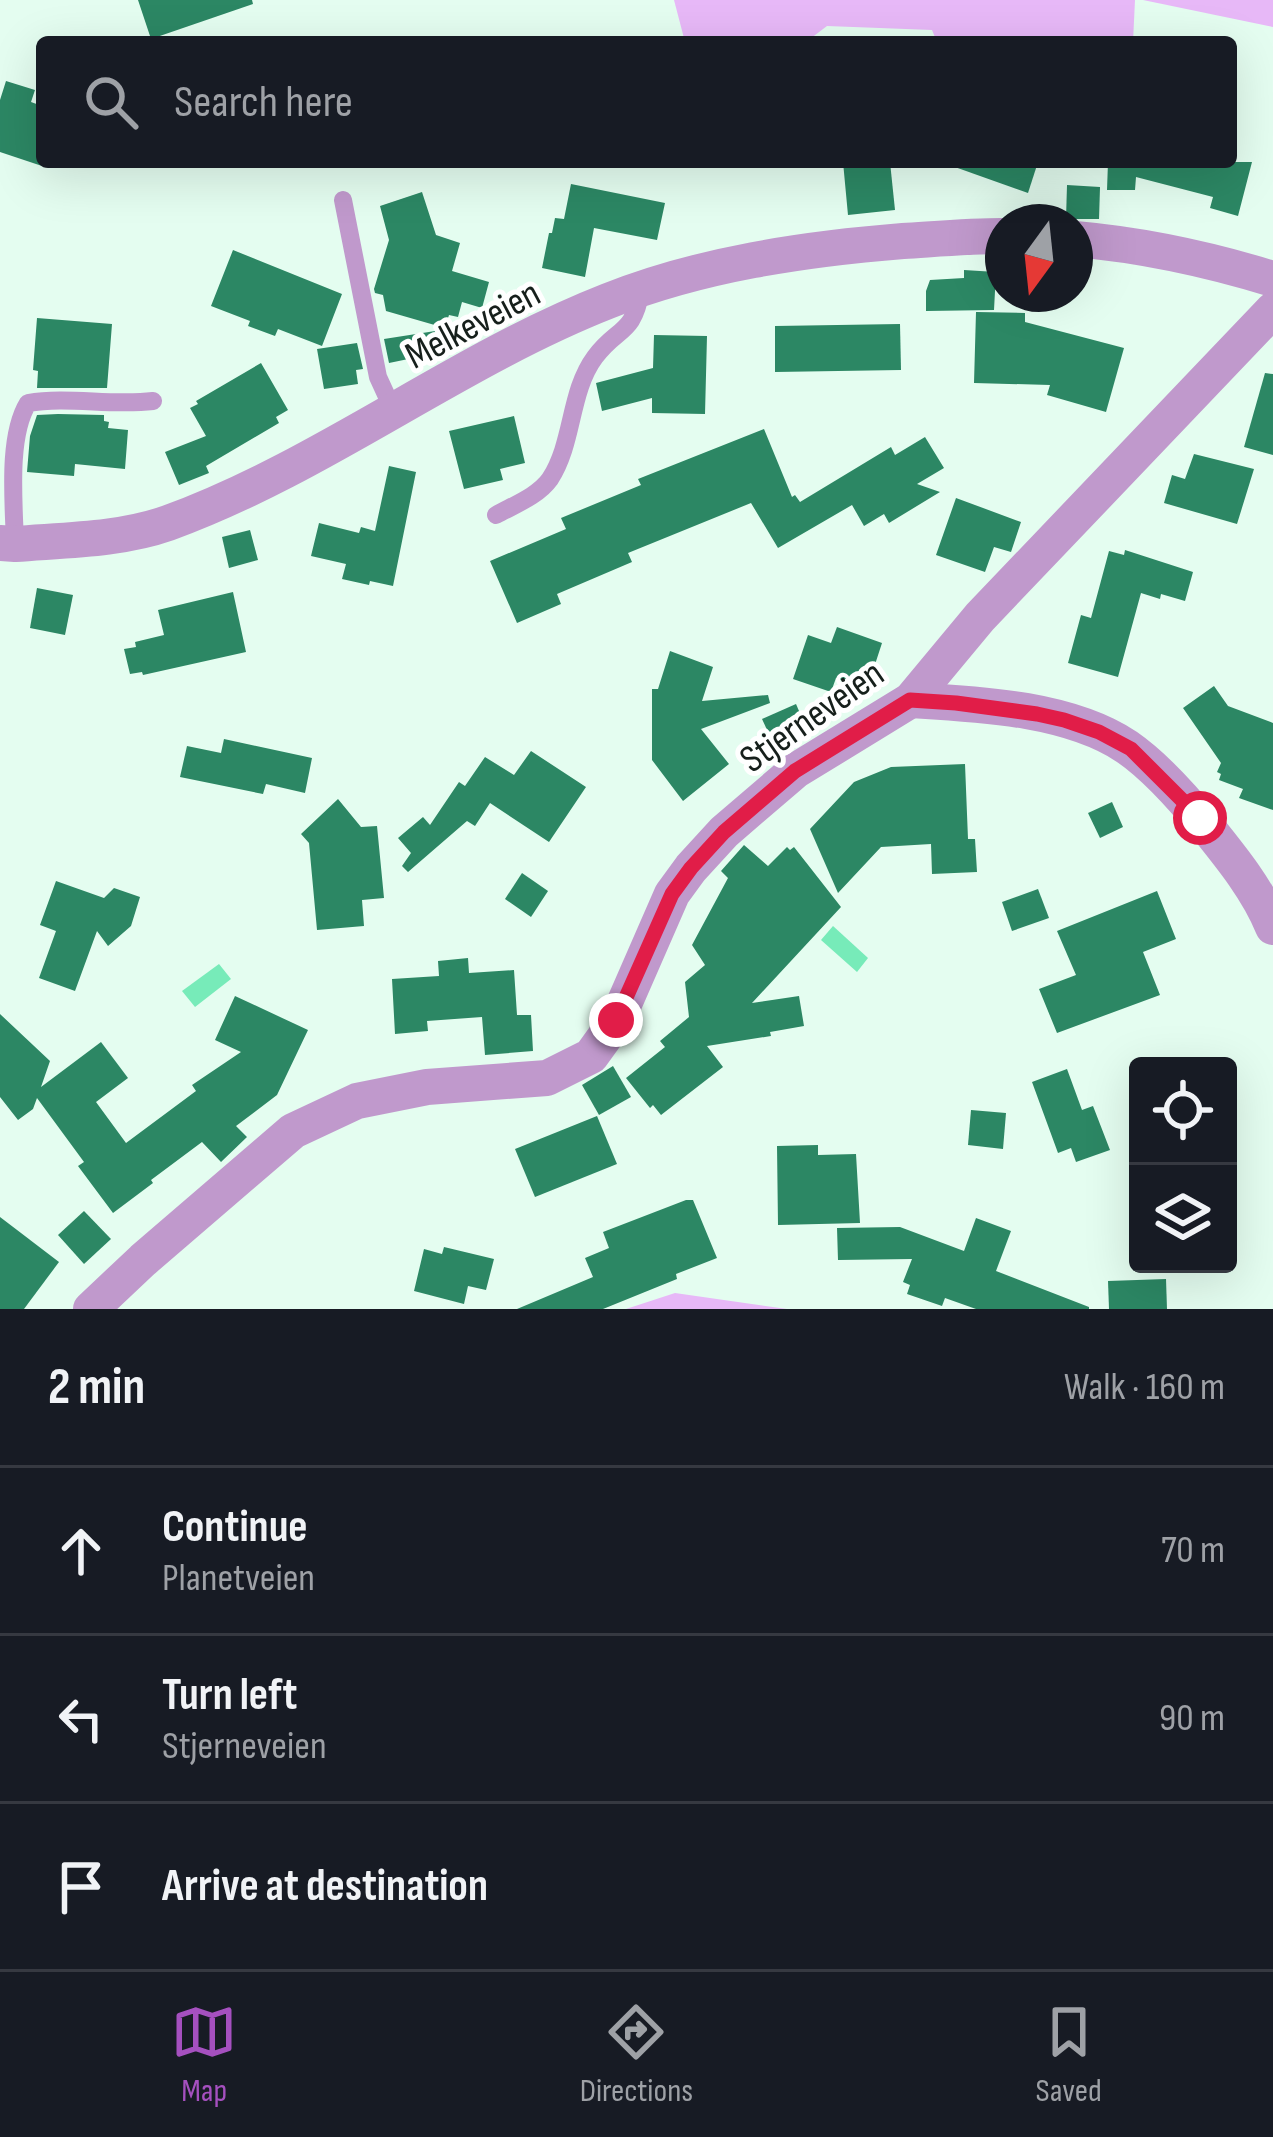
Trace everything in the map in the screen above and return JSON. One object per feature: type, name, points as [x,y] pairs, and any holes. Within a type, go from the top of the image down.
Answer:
[{"type":"street","name":"Melkeveien","points":[[8,544],[117,535],[165,524],[324,452],[544,330],[641,290],[696,273],[852,245],[985,237]]},
{"type":"street","points":[[1093,241],[1201,259],[1273,279]]},
{"type":"street","name":"Stjerneveien","points":[[92,1309],[293,1131],[357,1101],[428,1087],[547,1078],[591,1056],[616,1020],[672,894],[691,868],[724,832],[795,771],[910,700],[980,616],[1273,310]]},
{"type":"street","points":[[910,700],[1064,720],[1131,749],[1221,844],[1273,927]]},
{"type":"lane","points":[[343,200],[378,377],[394,412]]},
{"type":"lane","points":[[496,515],[549,481],[583,381],[596,356],[637,314],[641,290]]},
{"type":"lane","points":[[8,544],[19,417],[28,403],[153,401]]},
{"type":"shaded area","points":[[674,0],[1135,0],[1133,36],[934,36],[932,30],[827,26],[814,36],[683,36]]},
{"type":"shaded area","points":[[1143,0],[1273,0],[1273,27]]},
{"type":"shaded area","points":[[833,926],[868,958],[857,972],[821,940]]},
{"type":"shaded area","points":[[219,964],[231,979],[195,1007],[182,991]]},
{"type":"shaded area","points":[[675,1293],[787,1309],[626,1309]]},
{"type":"building","points":[[138,0],[252,0],[253,4],[150,36]]},
{"type":"building","points":[[6,81],[35,90],[31,102],[36,104],[36,164],[0,152],[0,100]]},
{"type":"building","points":[[1237,162],[1252,162],[1238,216],[1210,208],[1213,197],[1136,177],[1135,190],[1107,190],[1108,168],[1237,168]]},
{"type":"building","points":[[844,168],[891,168],[895,210],[848,215]]},
{"type":"building","points":[[958,168],[1036,168],[1028,193]]},
{"type":"building","points":[[571,184],[665,203],[657,240],[594,228],[585,277],[542,268],[555,218],[564,219]]},
{"type":"building","points":[[1067,185],[1100,187],[1099,219],[1093,219],[1093,204],[1066,204]]},
{"type":"building","points":[[422,192],[436,235],[460,243],[452,271],[489,282],[482,308],[462,302],[458,317],[449,315],[445,328],[386,311],[383,295],[374,289],[389,240],[380,206]]},
{"type":"building","points":[[233,250],[342,294],[322,346],[278,329],[275,336],[211,306]]},
{"type":"building","points":[[964,270],[985,271],[985,310],[926,311],[930,280],[964,278]]},
{"type":"building","points":[[976,312],[1025,313],[1025,322],[1124,348],[1106,412],[1047,395],[1050,385],[974,383]]},
{"type":"building","points":[[37,318],[112,324],[107,388],[37,388],[38,371],[33,370]]},
{"type":"building","points":[[900,324],[901,370],[775,372],[775,326]]},
{"type":"building","points":[[448,329],[452,350],[389,363],[384,339]]},
{"type":"building","points":[[654,335],[707,336],[705,414],[652,413],[652,398],[602,411],[596,383],[653,368]]},
{"type":"building","points":[[357,343],[363,369],[356,370],[358,384],[324,389],[317,349]]},
{"type":"building","points":[[261,363],[288,410],[276,417],[279,423],[206,466],[209,473],[179,485],[165,452],[206,436],[190,408]]},
{"type":"building","points":[[1265,373],[1273,374],[1273,455],[1244,447]]},
{"type":"building","points":[[37,415],[104,415],[108,428],[128,430],[125,469],[75,464],[74,476],[27,472]]},
{"type":"building","points":[[514,416],[525,463],[500,469],[503,480],[464,489],[449,431]]},
{"type":"building","points":[[764,429],[792,497],[800,502],[891,447],[895,455],[925,437],[944,468],[917,484],[940,492],[889,523],[884,514],[864,526],[852,505],[778,548],[751,503],[628,553],[632,562],[557,594],[561,604],[517,623],[490,561],[566,529],[561,518],[641,485],[638,479]]},
{"type":"building","points":[[1194,454],[1254,469],[1237,524],[1164,503],[1172,475],[1185,479]]},
{"type":"building","points":[[389,466],[416,472],[393,586],[342,579],[346,564],[311,556],[319,523],[359,533],[361,527],[375,531]]},
{"type":"building","points":[[956,498],[1021,522],[1011,552],[994,547],[985,572],[936,555]]},
{"type":"building","points":[[250,530],[258,560],[229,568],[222,537]]},
{"type":"building","points":[[1125,550],[1193,572],[1185,601],[1141,593],[1118,677],[1068,663],[1081,615],[1091,618],[1109,551],[1124,555]]},
{"type":"building","points":[[37,588],[73,595],[65,635],[30,628]]},
{"type":"building","points":[[233,592],[246,652],[130,674],[124,649],[164,635],[158,610]]},
{"type":"building","points":[[837,627],[882,643],[867,689],[836,678],[831,692],[793,679],[808,635],[831,643]]},
{"type":"building","points":[[670,651],[713,667],[702,701],[768,695],[770,703],[701,729],[729,764],[683,801],[652,760],[652,689],[658,689]]},
{"type":"building","points":[[1214,686],[1228,706],[1273,723],[1273,810],[1239,798],[1243,789],[1219,780],[1221,763],[1183,708]]},
{"type":"building","points":[[796,704],[808,732],[775,747],[762,719]]},
{"type":"building","points":[[224,739],[312,758],[305,793],[266,784],[263,794],[180,777],[187,746],[221,753]]},
{"type":"building","points":[[531,751],[586,787],[549,842],[490,803],[475,826],[467,821],[408,872],[402,866],[411,853],[398,838],[423,817],[430,825],[459,782],[465,786],[485,757],[514,775]]},
{"type":"building","points":[[965,764],[968,839],[975,839],[977,872],[932,874],[931,844],[881,847],[838,893],[810,829],[854,782],[891,767]]},
{"type":"building","points":[[338,799],[361,827],[377,826],[384,898],[362,900],[364,926],[317,930],[309,843],[301,834]]},
{"type":"building","points":[[1112,802],[1123,827],[1100,838],[1088,813]]},
{"type":"building","points":[[744,845],[768,866],[787,847],[794,847],[841,907],[752,1003],[799,996],[804,1026],[707,1046],[723,1067],[661,1115],[626,1078],[665,1047],[660,1041],[689,1017],[685,982],[705,965],[692,945],[728,878],[721,871]]},
{"type":"building","points":[[522,873],[548,891],[531,917],[505,899]]},
{"type":"building","points":[[56,881],[104,898],[114,888],[140,897],[131,926],[108,946],[97,931],[75,991],[39,978],[56,931],[40,925]]},
{"type":"building","points":[[1038,889],[1049,918],[1012,931],[1002,902]]},
{"type":"building","points":[[1157,891],[1176,939],[1143,952],[1160,995],[1057,1033],[1039,989],[1076,975],[1057,931]]},
{"type":"building","points":[[468,958],[469,973],[514,970],[517,1015],[531,1015],[533,1051],[485,1055],[482,1017],[427,1021],[428,1031],[395,1034],[392,979],[439,976],[438,961]]},
{"type":"building","points":[[235,996],[308,1030],[277,1095],[236,1126],[247,1137],[221,1162],[202,1142],[113,1213],[78,1166],[84,1162],[37,1098],[33,1109],[18,1120],[0,1097],[0,1014],[50,1061],[41,1087],[101,1042],[128,1078],[96,1102],[126,1143],[196,1091],[192,1085],[241,1052],[215,1040]]},
{"type":"building","points":[[613,1066],[631,1097],[599,1115],[582,1085]]},
{"type":"building","points":[[1067,1069],[1082,1110],[1093,1106],[1110,1150],[1076,1162],[1071,1148],[1058,1153],[1032,1082]]},
{"type":"building","points":[[971,1110],[1006,1113],[1003,1149],[968,1145]]},
{"type":"building","points":[[597,1116],[617,1164],[535,1197],[515,1149]]},
{"type":"building","points":[[818,1145],[818,1155],[856,1154],[860,1223],[778,1225],[777,1146]]},
{"type":"building","points":[[693,1200],[717,1258],[603,1309],[517,1309],[593,1277],[585,1258],[609,1248],[603,1232]]},
{"type":"building","points":[[84,1211],[111,1239],[84,1264],[58,1235]]},
{"type":"building","points":[[0,1217],[59,1262],[24,1309],[0,1309]]},
{"type":"building","points":[[976,1218],[1011,1231],[996,1271],[1089,1309],[976,1309],[945,1298],[942,1306],[907,1294],[910,1285],[903,1282],[912,1259],[838,1260],[837,1228],[900,1227],[964,1251]]},
{"type":"building","points":[[444,1247],[494,1259],[486,1290],[468,1286],[464,1304],[414,1291],[424,1249],[442,1254]]},
{"type":"building","points":[[1166,1279],[1167,1309],[1109,1309],[1108,1281]]},
{"type":"route","points":[[616,1020],[672,894],[724,832],[795,771],[910,700],[1037,714],[1099,732],[1131,749],[1200,818]]}]
